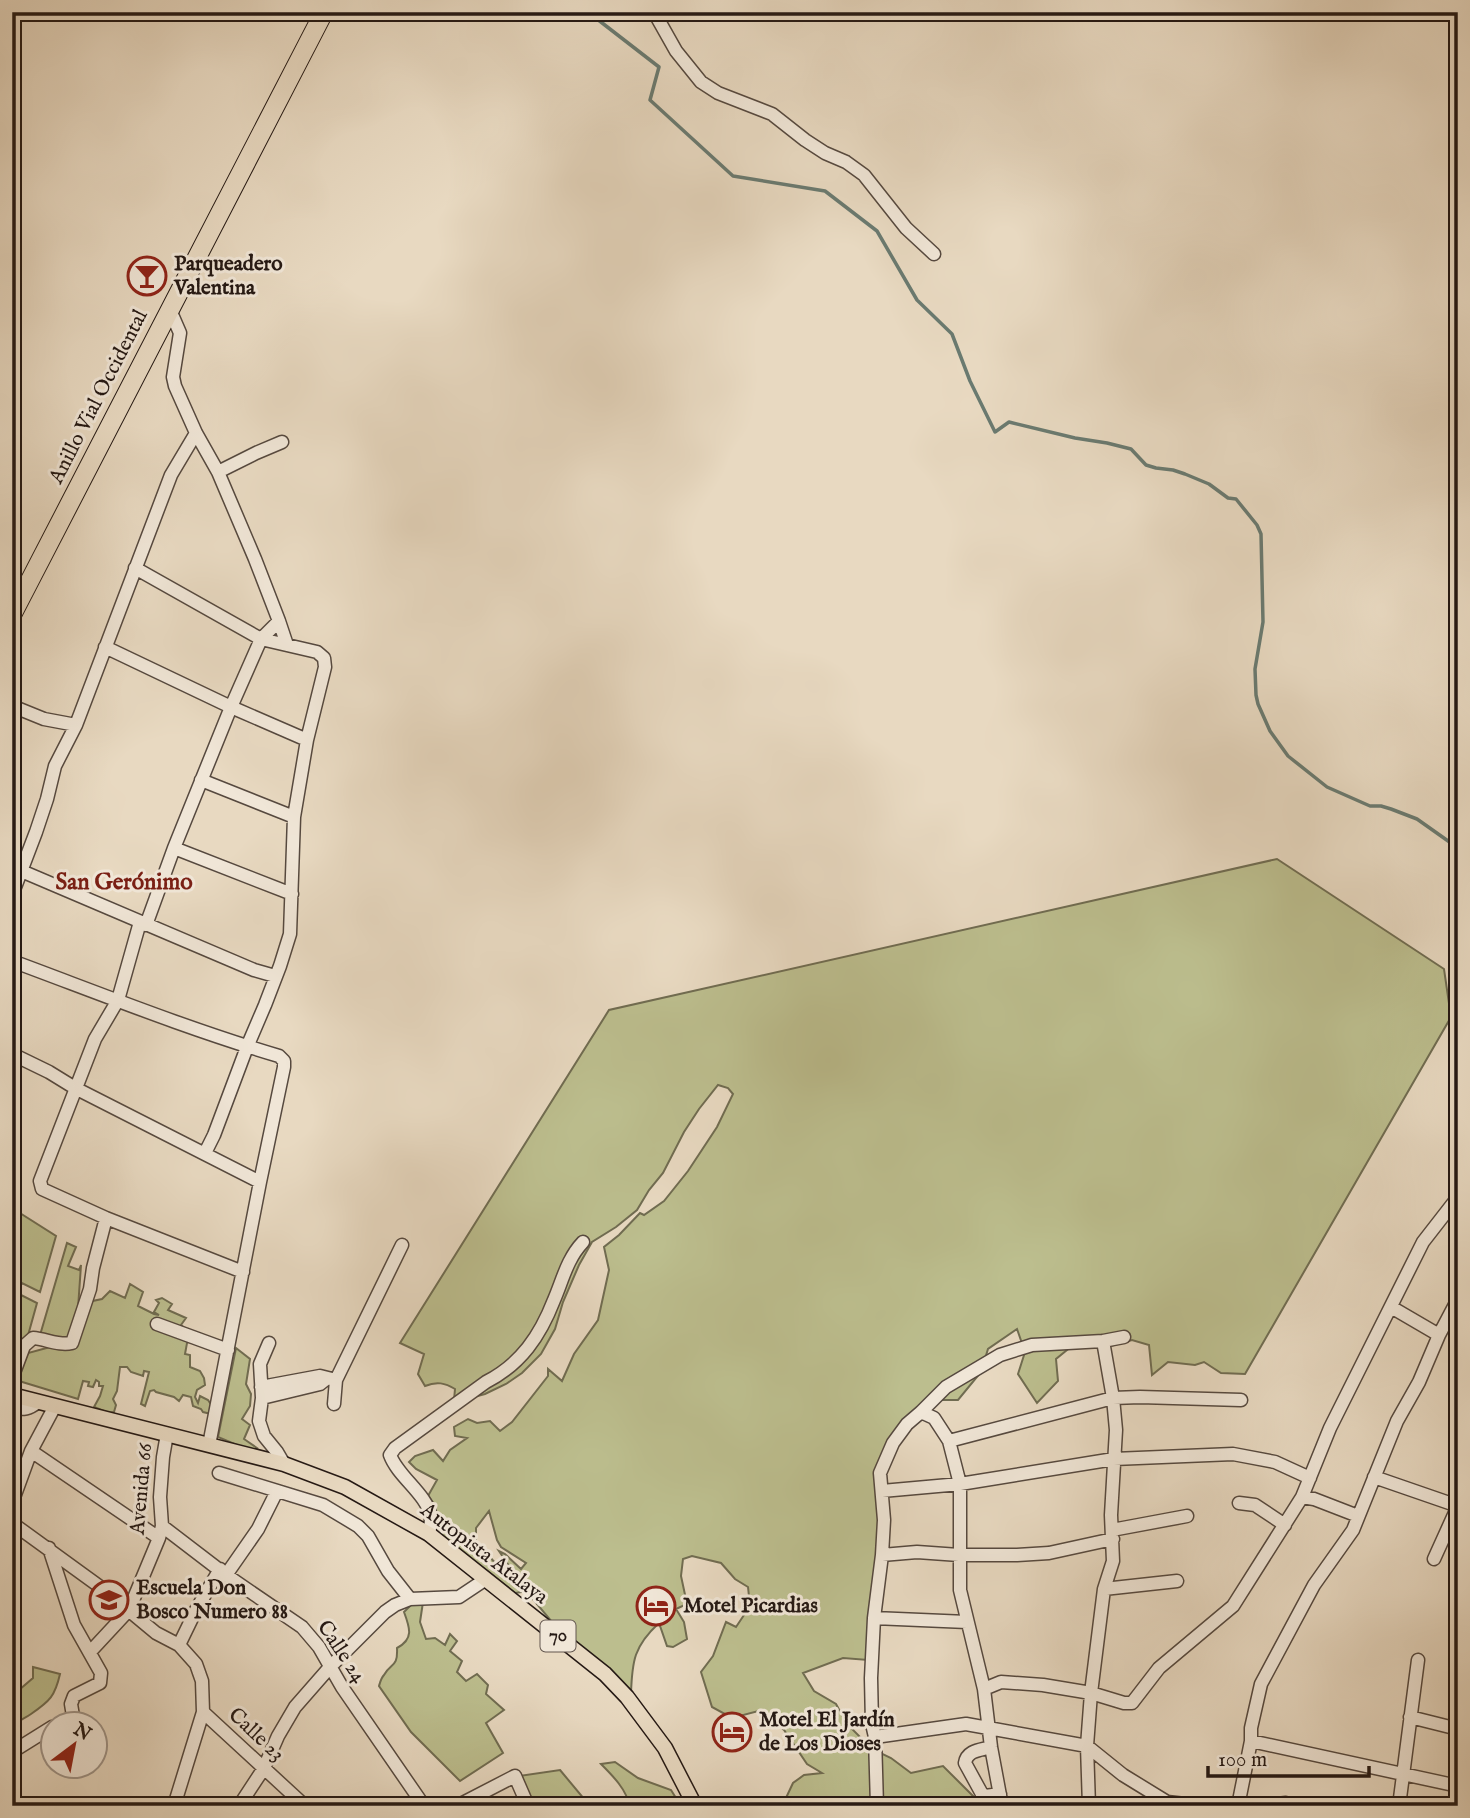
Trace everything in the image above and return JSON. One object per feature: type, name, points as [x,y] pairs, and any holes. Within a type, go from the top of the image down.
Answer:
[{"type":"highway","name":"Anillo Vial Occidental","points":[[12,615],[324,12]]},
{"type":"main road","name":"Autopista Atalaya","points":[[12,1395],[284,1464],[345,1487],[429,1534],[604,1674],[627,1697],[664,1748],[695,1806]]},
{"type":"street","points":[[654,12],[676,51],[701,82],[718,93],[772,114],[825,153],[846,162],[864,175],[906,228],[934,254]]},
{"type":"street","points":[[170,310],[180,333],[173,377],[196,433],[218,472],[287,645]]},
{"type":"street","points":[[12,895],[17,869],[47,799],[55,766],[76,725],[171,475],[196,433]]},
{"type":"street","points":[[218,472],[282,442]]},
{"type":"street","points":[[135,568],[261,639],[317,652],[324,658],[325,667],[307,740],[294,817],[290,934],[265,1005],[205,1153]]},
{"type":"street","points":[[243,1272],[106,1219],[42,1189],[40,1181],[95,1039],[118,1000],[143,923],[230,707],[261,639],[279,621]]},
{"type":"street","points":[[105,647],[230,707],[307,740]]},
{"type":"street","points":[[12,706],[44,719],[76,725]]},
{"type":"street","points":[[201,780],[294,817]]},
{"type":"street","points":[[174,848],[292,894]]},
{"type":"street","points":[[17,869],[254,970],[275,976]]},
{"type":"street","points":[[12,961],[169,1021],[279,1056],[284,1061],[209,1445]]},
{"type":"street","points":[[12,1054],[260,1182]]},
{"type":"street","points":[[984,1689],[1000,1682],[1043,1685],[1132,1703],[1159,1668],[1233,1606],[1301,1497],[1330,1428],[1423,1242],[1458,1196]]},
{"type":"street","points":[[12,1378],[24,1346],[33,1338],[64,1345],[72,1343],[90,1289],[106,1219]]},
{"type":"street","points":[[429,1534],[430,1517],[422,1499],[393,1463],[390,1455],[394,1448],[501,1374],[529,1349],[554,1302],[574,1251],[583,1242]]},
{"type":"street","points":[[334,1405],[332,1379],[402,1245]]},
{"type":"street","points":[[1238,1806],[1261,1684],[1314,1585],[1353,1530],[1397,1421],[1419,1382],[1438,1335],[1458,1299]]},
{"type":"street","points":[[1391,1307],[1438,1335]]},
{"type":"street","points":[[157,1324],[228,1350]]},
{"type":"street","points":[[877,1806],[871,1678],[884,1520],[880,1473],[893,1443],[906,1424],[946,1387],[1000,1355],[1032,1345],[1103,1341],[1124,1337]]},
{"type":"street","points":[[1088,1806],[1087,1746],[1091,1693],[1104,1589],[1113,1561],[1111,1515],[1116,1430],[1103,1341]]},
{"type":"street","points":[[270,1343],[260,1364],[262,1392],[259,1421],[264,1436],[284,1464]]},
{"type":"street","points":[[262,1392],[320,1384],[332,1379]]},
{"type":"street","points":[[950,1441],[1113,1398],[1241,1400]]},
{"type":"street","points":[[12,1408],[23,1410],[38,1402]]},
{"type":"street","points":[[12,1503],[31,1451],[55,1406]]},
{"type":"street","points":[[921,1412],[934,1418],[950,1441],[960,1484],[960,1590],[984,1689],[1001,1800],[982,1794],[965,1763],[972,1752],[991,1748]]},
{"type":"street","name":"Avenida 66","points":[[90,1652],[130,1610],[160,1532],[160,1497],[167,1434]]},
{"type":"street","name":"Calle 24","points":[[31,1451],[223,1572],[302,1627],[319,1647],[382,1748],[424,1806]]},
{"type":"street","points":[[882,1492],[960,1484],[1114,1460],[1233,1454],[1275,1462],[1310,1478]]},
{"type":"street","points":[[219,1473],[323,1505],[358,1526],[368,1536],[388,1571],[410,1600]]},
{"type":"street","points":[[1374,1477],[1458,1506],[1434,1559]]},
{"type":"street","points":[[179,1645],[223,1572],[258,1529],[277,1490]]},
{"type":"street","points":[[1301,1497],[1314,1499],[1358,1516]]},
{"type":"street","points":[[1239,1503],[1255,1505],[1285,1525]]},
{"type":"street","points":[[882,1555],[917,1552],[959,1555],[1049,1553],[1187,1516]]},
{"type":"street","name":"Calle 23","points":[[12,1523],[49,1548],[156,1633],[179,1645],[196,1664],[202,1681],[203,1712],[305,1806]]},
{"type":"street","points":[[49,1548],[74,1625],[101,1672],[100,1683],[74,1696],[72,1710]]},
{"type":"street","points":[[239,1806],[264,1768],[295,1707],[384,1612],[410,1600],[459,1597],[486,1579]]},
{"type":"street","points":[[1104,1589],[1177,1581]]},
{"type":"street","points":[[874,1618],[967,1622]]},
{"type":"street","points":[[1399,1806],[1418,1660]]},
{"type":"street","points":[[174,1806],[203,1712]]},
{"type":"street","points":[[1410,1717],[1458,1729]]},
{"type":"street","points":[[875,1737],[966,1724],[1087,1746],[1123,1775],[1167,1802],[1203,1806]]},
{"type":"street","points":[[12,1752],[38,1736]]},
{"type":"street","points":[[1251,1741],[1458,1786]]},
{"type":"street","points":[[457,1806],[515,1776],[528,1806]]},
{"type":"street","points":[[1260,1806],[1286,1803],[1294,1806]]},
{"type":"green space","points":[[1277,859],[1444,969],[1451,1017],[1245,1374],[1221,1373],[1204,1362],[1195,1365],[1168,1362],[1152,1375],[1149,1345],[1132,1340],[1111,1346],[1097,1337],[1083,1337],[1056,1359],[1058,1381],[1037,1403],[1018,1374],[1025,1352],[1017,1329],[988,1349],[981,1372],[958,1400],[939,1400],[919,1412],[876,1471],[882,1520],[868,1660],[843,1658],[803,1673],[814,1691],[836,1704],[847,1724],[872,1749],[891,1758],[911,1773],[943,1766],[973,1796],[967,1806],[788,1806],[785,1800],[793,1783],[804,1775],[822,1773],[807,1764],[784,1730],[762,1710],[732,1718],[712,1707],[701,1672],[713,1656],[726,1622],[736,1627],[750,1606],[748,1587],[735,1579],[721,1563],[692,1556],[683,1559],[681,1576],[687,1604],[676,1609],[684,1622],[687,1639],[673,1647],[667,1646],[659,1623],[639,1647],[632,1672],[631,1694],[557,1628],[526,1591],[499,1551],[521,1569],[526,1563],[501,1547],[489,1511],[476,1528],[476,1542],[522,1592],[515,1593],[444,1541],[435,1516],[435,1505],[428,1496],[437,1480],[416,1469],[409,1462],[415,1456],[433,1450],[443,1461],[450,1450],[467,1438],[455,1436],[454,1427],[468,1419],[477,1423],[490,1421],[500,1431],[512,1422],[548,1376],[548,1369],[562,1381],[574,1354],[598,1320],[609,1270],[604,1247],[640,1213],[644,1215],[664,1201],[717,1127],[733,1094],[728,1088],[718,1085],[684,1132],[663,1173],[637,1210],[592,1242],[563,1302],[555,1329],[541,1354],[522,1373],[485,1394],[463,1400],[454,1400],[455,1389],[448,1385],[437,1383],[425,1386],[418,1374],[424,1354],[400,1343],[609,1010]]},
{"type":"green space","points":[[12,1208],[56,1236],[40,1292],[22,1283],[17,1293],[37,1303],[27,1339],[16,1345],[12,1363],[12,1306],[15,1298],[12,1297]]},
{"type":"green space","points":[[67,1243],[76,1247],[68,1266],[79,1270],[81,1265],[77,1323],[88,1302],[102,1299],[110,1291],[125,1298],[130,1284],[143,1292],[138,1306],[154,1314],[159,1315],[154,1312],[159,1303],[156,1300],[162,1298],[172,1304],[168,1310],[186,1318],[181,1325],[191,1334],[185,1354],[190,1355],[190,1367],[200,1371],[204,1378],[205,1385],[197,1390],[195,1397],[198,1403],[200,1396],[208,1400],[212,1406],[211,1414],[193,1406],[191,1397],[183,1395],[179,1401],[154,1390],[150,1391],[145,1406],[141,1404],[149,1372],[144,1371],[143,1376],[131,1372],[127,1367],[120,1367],[117,1391],[113,1399],[116,1405],[114,1412],[109,1413],[94,1407],[103,1386],[99,1386],[96,1380],[93,1387],[88,1386],[89,1382],[83,1381],[78,1399],[19,1381],[28,1353],[54,1346],[38,1342]]},
{"type":"green space","points":[[236,1348],[250,1359],[246,1384],[251,1394],[250,1406],[242,1419],[250,1425],[244,1439],[257,1448],[251,1451],[218,1437]]},
{"type":"green space","points":[[423,1602],[420,1622],[426,1639],[435,1638],[445,1645],[450,1634],[457,1641],[450,1651],[462,1661],[457,1672],[466,1681],[477,1674],[488,1685],[486,1694],[504,1710],[486,1723],[503,1753],[460,1781],[411,1732],[379,1686],[383,1676],[395,1662],[397,1648],[408,1637],[409,1628],[404,1612],[413,1603]]},
{"type":"green space","points":[[33,1667],[60,1674],[56,1688],[43,1705],[12,1727],[12,1696],[33,1678]]},
{"type":"green space","points":[[615,1762],[638,1778],[671,1790],[681,1806],[629,1806],[623,1789],[601,1764]]},
{"type":"green space","points":[[560,1770],[590,1806],[532,1806],[519,1776]]},
{"type":"waterway","points":[[588,12],[659,67],[650,100],[733,176],[825,191],[877,231],[917,300],[952,334],[970,381],[995,432],[1009,422],[1131,449],[1146,465],[1185,474],[1209,484],[1228,498],[1236,499],[1261,534],[1263,622],[1255,669],[1256,695],[1270,731],[1288,756],[1327,787],[1370,806],[1381,806],[1417,819],[1458,848]]},
{"type":"place","name":"Parqueadero Valentina","points":[[147,276]]},
{"type":"place","name":"Escuela Don Bosco Numero 88","points":[[109,1600]]},
{"type":"place","name":"Motel Picardias","points":[[656,1606]]},
{"type":"place","name":"Motel El Jardín de Los Dioses","points":[[732,1732]]},
{"type":"district","name":"San Gerónimo","points":[[124,882]]}]
